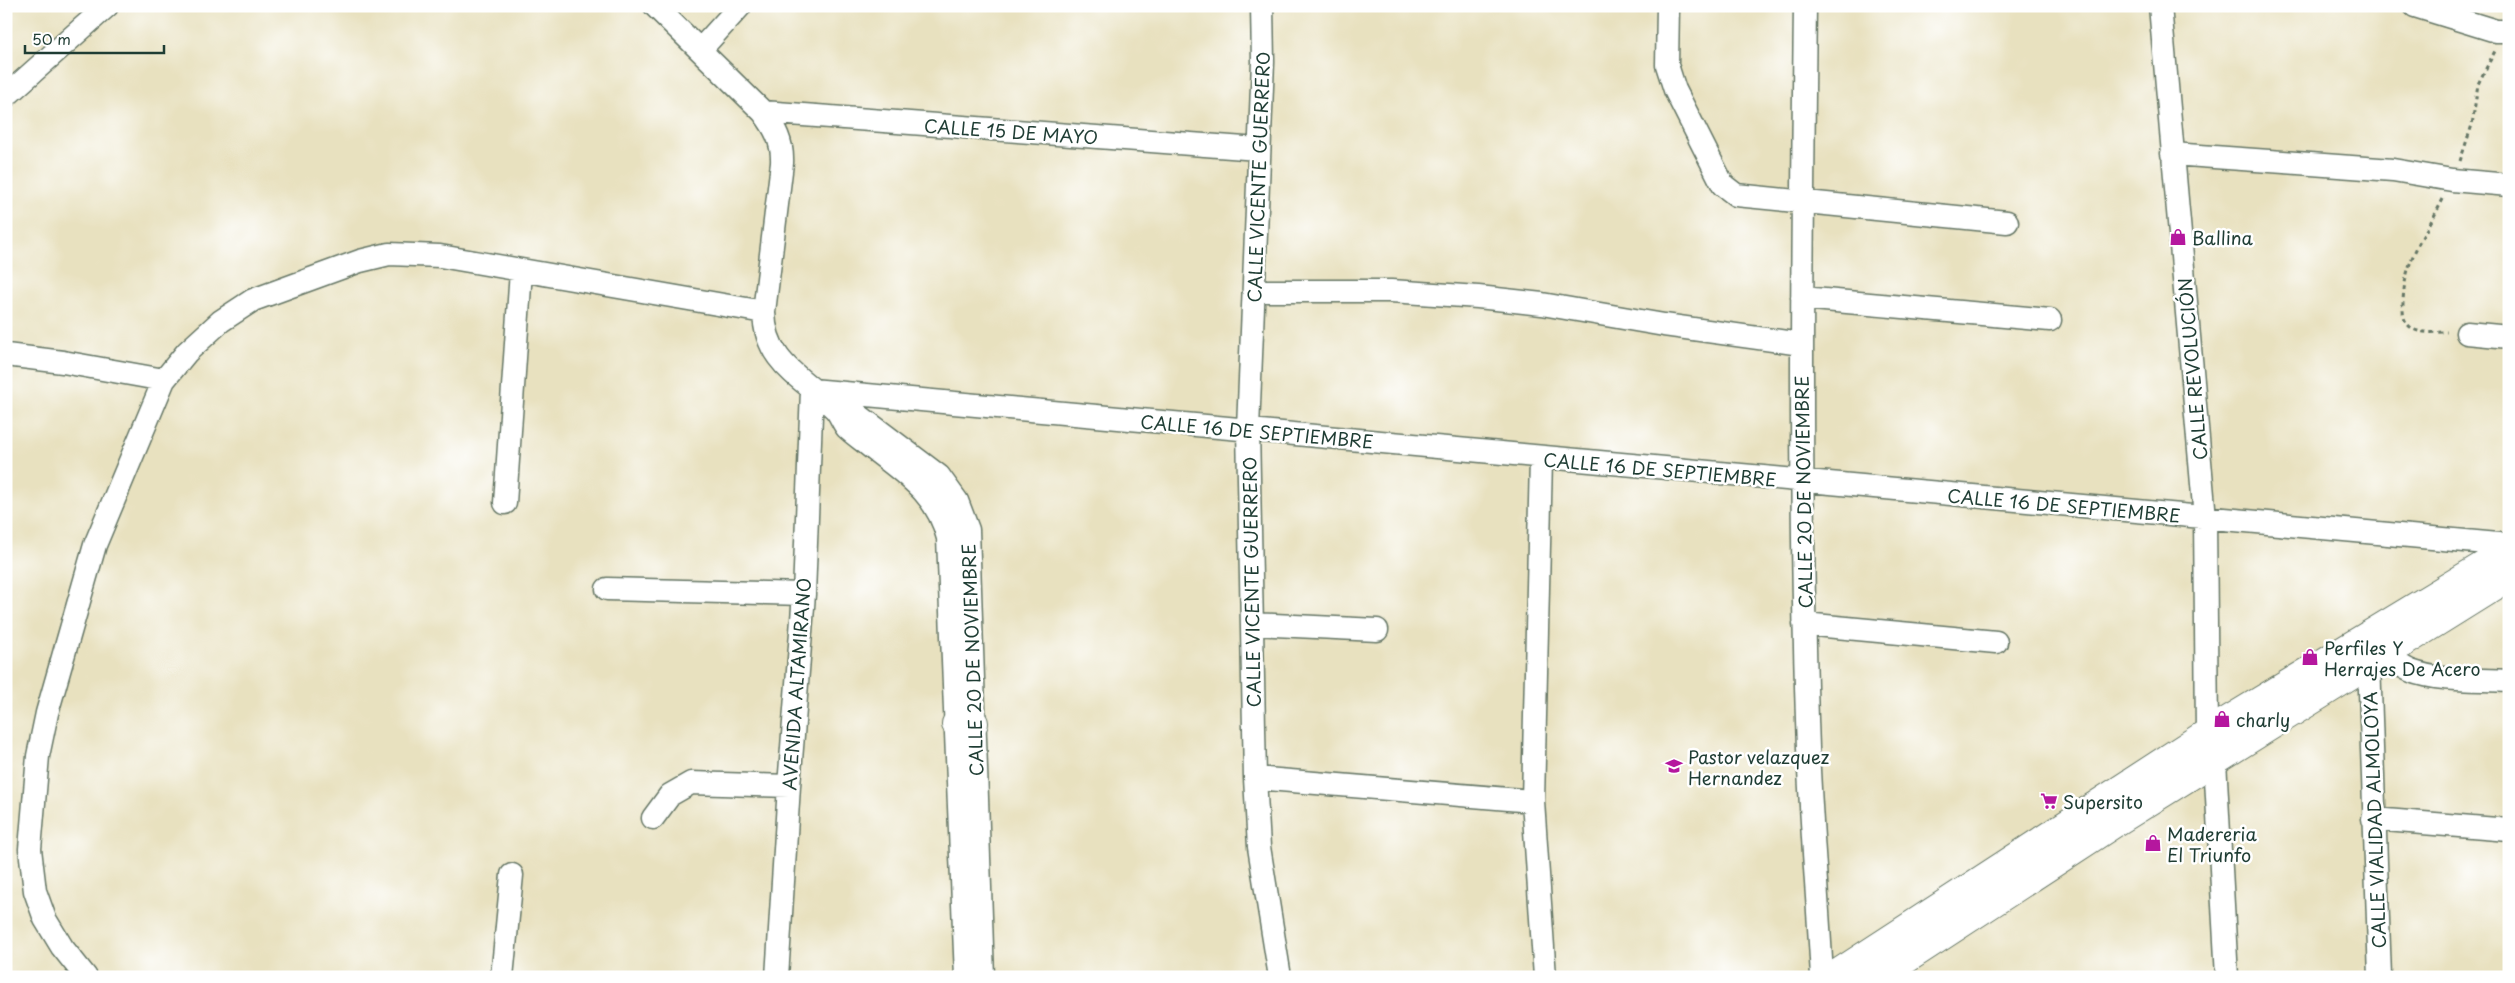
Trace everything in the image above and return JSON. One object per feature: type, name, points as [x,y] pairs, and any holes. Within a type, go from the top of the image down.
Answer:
[{"type":"main road","points":[[1879,977],[2016,872],[2207,733],[2509,550]]},
{"type":"main road","points":[[1832,977],[2214,762],[2377,658],[2509,577]]},
{"type":"street","name":"CALLE 20 DE NOVIEMBRE","points":[[655,6],[763,112],[774,127],[782,154],[764,312],[764,324],[773,351],[791,372],[836,410],[847,428],[924,490],[944,521],[948,538],[965,723],[983,977]]},
{"type":"street","points":[[701,50],[740,6]]},
{"type":"street","name":"CALLE VICENTE GUERRERO","points":[[1262,6],[1263,62],[1248,429],[1255,778],[1260,847],[1280,977]]},
{"type":"street","points":[[1668,6],[1667,65],[1675,90],[1723,185],[1736,195],[2007,222]]},
{"type":"street","name":"CALLE 20 DE NOVIEMBRE","points":[[1805,6],[1801,344],[1804,482],[1804,624],[1808,751],[1822,977]]},
{"type":"street","name":"CALLE REVOLUCIÓN","points":[[2160,6],[2205,518],[2207,733]]},
{"type":"street","points":[[2415,6],[2483,28],[2508,32]]},
{"type":"street","points":[[8,90],[93,11]]},
{"type":"street","name":"CALLE 15 DE MAYO","points":[[763,112],[1258,149]]},
{"type":"street","points":[[2172,154],[2393,170],[2452,180],[2509,185]]},
{"type":"street","points":[[86,977],[62,946],[45,919],[35,891],[30,849],[38,756],[46,714],[96,545],[164,380],[187,352],[214,327],[253,300],[360,261],[389,254],[440,256],[764,312]]},
{"type":"street","points":[[505,503],[521,271]]},
{"type":"street","points":[[1254,291],[1391,291],[1478,297],[1542,304],[1664,325],[1801,344]]},
{"type":"street","points":[[1802,298],[2050,320]]},
{"type":"street","points":[[2467,333],[2509,337]]},
{"type":"street","points":[[6,355],[63,362],[164,380]]},
{"type":"street","name":"CALLE 16 DE SEPTIEMBRE","points":[[812,390],[2509,545]]},
{"type":"street","name":"AVENIDA ALTAMIRANO","points":[[777,977],[804,594],[812,390]]},
{"type":"street","points":[[1541,458],[1532,801],[1545,977]]},
{"type":"street","points":[[607,589],[804,594]]},
{"type":"street","points":[[1252,624],[1377,630]]},
{"type":"street","points":[[1804,624],[1996,642]]},
{"type":"street","points":[[2377,658],[2423,674],[2509,681]]},
{"type":"street","name":"CALLE VIALIDAD ALMOLOYA","points":[[2377,658],[2373,819],[2380,977]]},
{"type":"street","name":"CALLE 20 DE NOVIEMBRE","points":[[965,723],[966,977]]},
{"type":"street","points":[[2214,762],[2227,977]]},
{"type":"street","points":[[1255,778],[1532,801]]},
{"type":"street","points":[[653,818],[670,795],[691,783],[789,786]]},
{"type":"street","points":[[2373,819],[2509,830]]},
{"type":"street","points":[[502,977],[512,875]]},
{"type":"path","points":[[2467,333],[2418,331],[2405,322],[2403,316],[2404,281],[2413,252],[2452,180],[2468,142],[2478,84],[2487,64],[2508,32]]},
{"type":"place","name":"Ballina","points":[[2178,237]]},
{"type":"place","name":"Perfiles Y Herrajes De Acero","points":[[2310,657]]},
{"type":"place","name":"charly","points":[[2222,719]]},
{"type":"place","name":"Pastor velazquez Hernandez","points":[[1674,766]]},
{"type":"place","name":"Supersito","points":[[2049,801]]},
{"type":"place","name":"Madereria El Triunfo","points":[[2153,843]]}]
